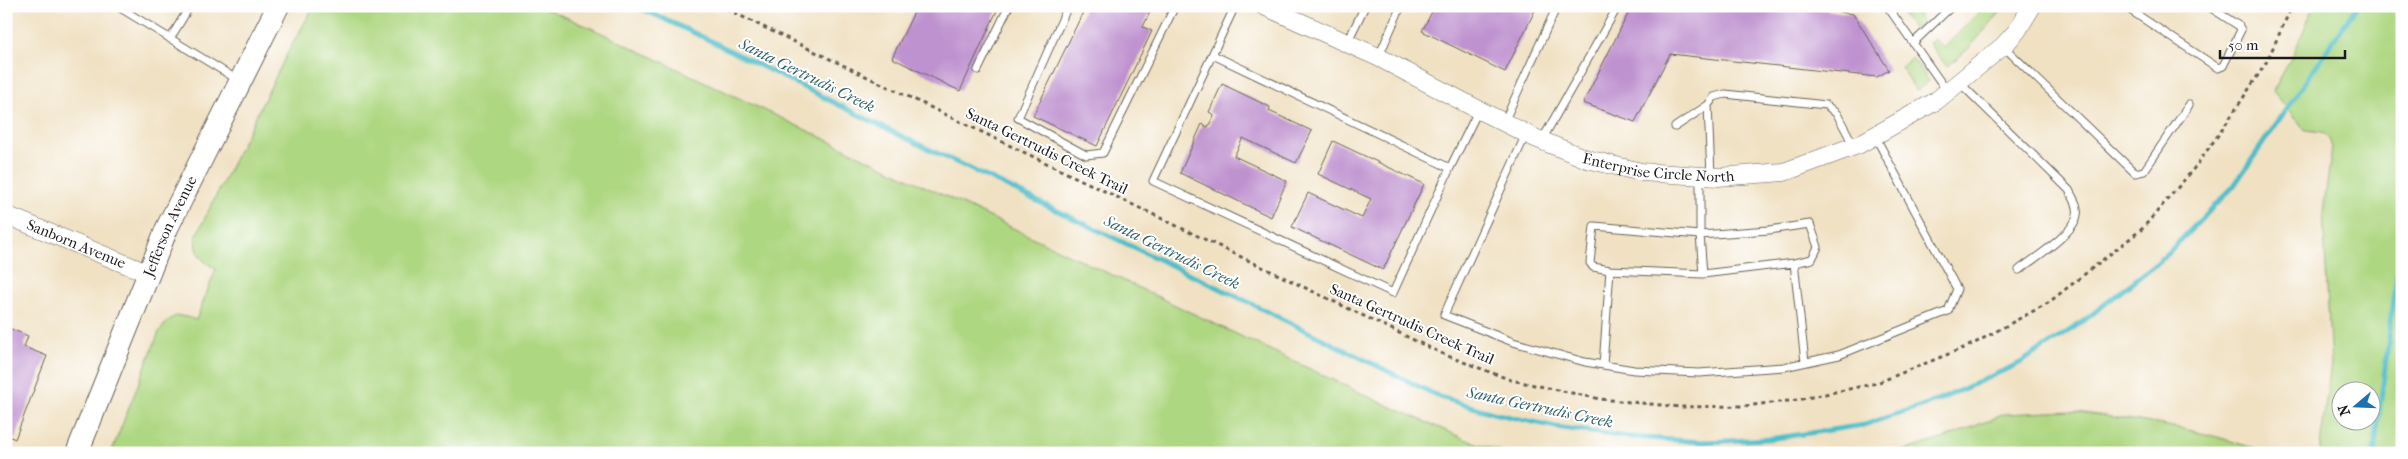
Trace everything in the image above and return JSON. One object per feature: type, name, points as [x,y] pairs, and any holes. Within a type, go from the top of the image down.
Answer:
[{"type":"main road","name":"Jefferson Avenue","points":[[77,453],[147,273],[167,228],[278,6]]},
{"type":"street","name":"Enterprise Circle North","points":[[1264,6],[1378,57],[1504,123],[1587,159],[1641,172],[1705,176],[1784,172],[1854,146],[1875,136],[1936,101],[2003,46],[2018,31],[2032,6]]},
{"type":"street","name":"Sanborn Avenue","points":[[6,215],[147,273]]},
{"type":"lane","points":[[117,6],[240,82]]},
{"type":"lane","points":[[170,39],[190,6]]},
{"type":"lane","points":[[978,70],[1010,6]]},
{"type":"lane","points":[[1068,6],[1018,118],[1086,155],[1103,153],[1175,6]]},
{"type":"lane","points":[[1235,6],[1152,181],[1393,293],[1450,168],[1479,110]]},
{"type":"lane","points":[[1346,43],[1365,6]]},
{"type":"lane","points":[[1378,57],[1401,6]]},
{"type":"lane","points":[[1504,123],[1558,6]]},
{"type":"lane","points":[[1618,6],[1534,137],[1444,315],[1513,342],[1603,365],[1634,370],[1699,373],[1784,367],[1839,355],[1948,311],[1957,289],[1875,136]]},
{"type":"lane","points":[[1887,6],[1913,44],[1953,87],[2069,190],[2076,203],[2078,216],[2064,236],[2019,270]]},
{"type":"lane","points":[[1913,44],[1952,6]]},
{"type":"lane","points":[[2124,6],[2218,68],[2223,66],[2241,30],[2239,26],[2208,6]]},
{"type":"lane","points":[[2003,46],[2135,173],[2144,171],[2189,106]]},
{"type":"lane","points":[[1213,55],[1450,168]]},
{"type":"lane","points":[[1675,127],[1708,104],[1714,97],[1725,94],[1826,106],[1837,114],[1854,146]]},
{"type":"lane","points":[[1703,274],[1700,235],[1708,104]]},
{"type":"lane","points":[[1810,224],[1818,247],[1812,259],[1794,263],[1703,274],[1610,270],[1593,266],[1590,263],[1594,226],[1700,235],[1769,230],[1810,224]]},
{"type":"lane","points":[[1794,263],[1805,362]]},
{"type":"lane","points":[[1603,365],[1610,270]]},
{"type":"path","name":"Santa Gertrudis Creek Trail","points":[[720,6],[1445,355],[1511,380],[1600,400],[1681,407],[1744,406],[1797,400],[1877,383],[1973,344],[2048,303],[2142,229],[2192,171],[2224,127],[2266,63],[2292,6]]},
{"type":"green space","points":[[314,6],[540,6],[589,27],[1369,397],[1467,440],[1506,453],[111,453],[159,332],[171,318],[183,316],[196,320],[216,269],[206,263],[200,256],[196,236],[287,54]]},
{"type":"green space","points":[[1906,6],[1922,6],[1916,11],[1923,23],[1917,28],[1912,27],[1900,11]]},
{"type":"green space","points":[[1985,6],[2006,6],[1968,49],[1947,67],[1929,43],[1935,39],[1944,48]]},
{"type":"green space","points":[[2314,6],[2402,6],[2402,453],[2319,453],[2331,364],[2323,212],[2332,147],[2329,139],[2322,132],[2305,130],[2273,91],[2294,53]]},
{"type":"green space","points":[[1912,58],[1929,81],[1916,91],[1901,67]]},
{"type":"green space","points":[[2071,411],[2194,431],[2242,444],[2265,453],[1897,453],[1945,438],[2005,414]]},
{"type":"building","points":[[917,6],[999,6],[960,91],[892,58]]},
{"type":"building","points":[[1086,6],[1138,6],[1150,12],[1143,27],[1152,31],[1097,146],[1033,116]]},
{"type":"building","points":[[1435,6],[1537,6],[1505,72],[1422,31]]},
{"type":"building","points":[[1632,6],[1800,6],[1853,14],[1889,70],[1877,77],[1670,54],[1635,122],[1583,103]]},
{"type":"building","points":[[1222,84],[1270,107],[1269,111],[1312,131],[1296,163],[1243,138],[1234,156],[1287,181],[1271,217],[1180,173],[1202,124],[1208,127],[1214,115],[1209,112]]},
{"type":"building","points":[[1333,141],[1424,184],[1383,270],[1292,227],[1308,193],[1362,218],[1371,199],[1318,174]]},
{"type":"building","points":[[6,327],[28,336],[24,347],[47,356],[15,439],[6,435]]},
{"type":"waterway","name":"Santa Gertrudis Creek","points":[[636,6],[1440,397],[1493,413],[1556,427],[1619,436],[1703,442],[1769,439],[1864,425],[1939,400],[2020,363],[2081,323],[2161,260],[2233,187],[2357,6]]},
{"type":"waterway","points":[[2374,453],[2402,237]]}]
